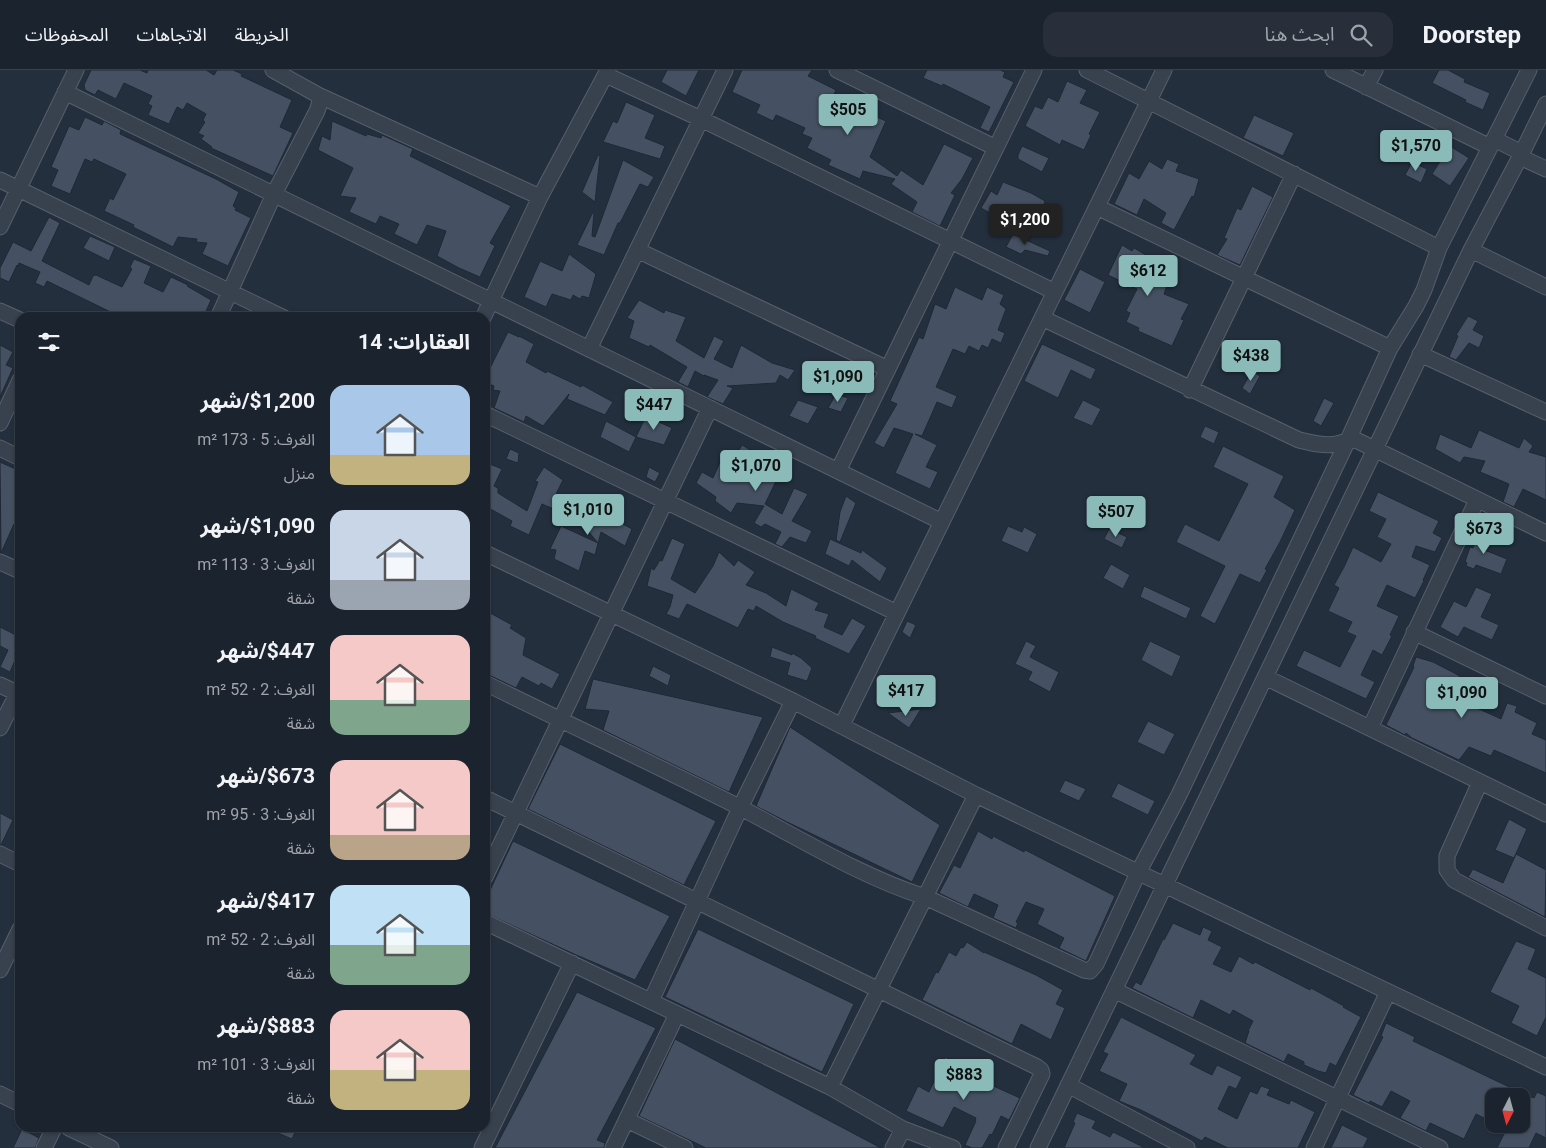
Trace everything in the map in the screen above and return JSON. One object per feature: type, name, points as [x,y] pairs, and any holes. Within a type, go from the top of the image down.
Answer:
[{"type":"street","points":[[0,227],[76,70]]},
{"type":"street","points":[[273,70],[318,95],[540,197]]},
{"type":"street","points":[[589,349],[725,70]]},
{"type":"street","points":[[837,70],[996,148]]},
{"type":"street","points":[[838,471],[1034,70]]},
{"type":"street","points":[[1087,70],[1439,248]]},
{"type":"street","points":[[842,725],[1164,70]]},
{"type":"street","points":[[1333,70],[1366,87],[1521,155],[1546,169]]},
{"type":"street","points":[[1366,87],[1375,70]]},
{"type":"street","points":[[490,686],[740,808],[814,848],[898,889],[924,897],[1084,970],[1090,971],[1096,964],[1138,873],[1179,795],[1390,348],[1416,306],[1439,248],[1529,70]]},
{"type":"street","points":[[486,312],[540,197],[607,73],[1055,292]]},
{"type":"street","points":[[65,92],[942,522]]},
{"type":"street","points":[[221,312],[274,194],[317,111],[320,102],[318,95]]},
{"type":"street","points":[[1038,1148],[1420,354],[1546,104]]},
{"type":"street","points":[[1190,390],[1294,174]]},
{"type":"street","points":[[0,180],[272,312]]},
{"type":"street","points":[[1097,207],[1390,348]]},
{"type":"street","points":[[638,250],[888,369]]},
{"type":"street","points":[[1471,250],[1546,287]]},
{"type":"street","points":[[0,311],[15,318]]},
{"type":"street","points":[[1042,318],[1190,390],[1299,440],[1319,444],[1337,444],[1348,440],[1358,441],[1546,533]]},
{"type":"street","points":[[1420,354],[1546,412]]},
{"type":"street","points":[[0,422],[15,390]]},
{"type":"street","points":[[490,867],[710,408]]},
{"type":"street","points":[[490,416],[898,613]]},
{"type":"street","points":[[0,448],[15,456]]},
{"type":"street","points":[[1370,728],[1477,500]]},
{"type":"street","points":[[490,554],[842,725],[976,795],[1546,1067]]},
{"type":"street","points":[[0,562],[15,569]]},
{"type":"street","points":[[1414,632],[1546,696]]},
{"type":"street","points":[[1265,677],[1546,814]]},
{"type":"street","points":[[0,685],[15,690]]},
{"type":"street","points":[[0,728],[15,699]]},
{"type":"street","points":[[651,1001],[740,808],[793,701]]},
{"type":"street","points":[[1480,782],[1447,856],[1447,870],[1454,880],[1546,928]]},
{"type":"street","points":[[830,1087],[976,795]]},
{"type":"street","points":[[490,800],[1041,1070],[1042,1074],[1006,1148]]},
{"type":"street","points":[[0,854],[15,862]]},
{"type":"street","points":[[490,924],[830,1087],[903,1128],[953,1148]]},
{"type":"street","points":[[0,970],[15,939]]},
{"type":"street","points":[[490,1132],[572,963]]},
{"type":"street","points":[[1114,990],[1440,1148]]},
{"type":"street","points":[[1314,1148],[1388,992]]},
{"type":"street","points":[[613,1148],[677,1014]]},
{"type":"street","points":[[1068,1085],[1188,1148]]},
{"type":"street","points":[[0,1094],[15,1102]]},
{"type":"street","points":[[627,1120],[685,1148]]},
{"type":"street","points":[[893,1148],[903,1128]]},
{"type":"street","points":[[44,1148],[52,1132]]},
{"type":"street","points":[[77,1132],[111,1148]]},
{"type":"street","points":[[482,1148],[490,1132]]},
{"type":"building","points":[[91,70],[140,70],[147,73],[148,70],[206,70],[214,75],[217,70],[233,70],[242,74],[241,76],[292,100],[280,127],[293,133],[273,176],[211,148],[201,139],[204,136],[198,133],[205,122],[203,120],[206,114],[187,103],[183,110],[177,107],[169,124],[148,115],[152,106],[148,104],[152,96],[124,83],[116,99],[98,90],[95,95],[85,90],[84,85]]},
{"type":"building","points":[[667,70],[699,70],[686,96],[661,82]]},
{"type":"building","points":[[742,70],[812,70],[808,76],[836,90],[834,94],[842,98],[836,110],[858,122],[863,111],[886,121],[870,157],[897,176],[901,170],[923,185],[944,144],[973,158],[962,179],[951,193],[955,195],[940,226],[912,212],[917,202],[891,184],[895,179],[863,171],[860,179],[828,165],[831,160],[807,148],[812,138],[802,134],[805,128],[776,115],[773,121],[756,113],[760,105],[732,92]]},
{"type":"building","points":[[927,70],[1000,70],[1005,72],[1003,77],[1014,82],[989,132],[980,128],[990,107],[943,84],[942,86],[923,78]]},
{"type":"building","points":[[1439,70],[1448,70],[1465,79],[1464,82],[1490,93],[1483,110],[1432,83]]},
{"type":"building","points":[[1067,81],[1087,90],[1080,103],[1100,112],[1089,134],[1091,135],[1084,150],[1062,140],[1060,145],[1025,126],[1035,106],[1042,109],[1048,97],[1058,102]]},
{"type":"building","points":[[626,102],[655,115],[645,138],[665,146],[660,159],[603,142],[613,121],[617,123]]},
{"type":"building","points":[[1254,115],[1294,133],[1283,156],[1243,138]]},
{"type":"building","points":[[85,117],[102,125],[104,121],[121,130],[120,134],[216,179],[239,192],[233,206],[236,208],[235,210],[251,218],[228,266],[202,254],[207,243],[196,242],[197,239],[178,237],[173,247],[104,211],[110,198],[113,200],[126,174],[94,159],[92,162],[85,159],[70,194],[51,186],[58,170],[51,167],[69,126],[79,130]]},
{"type":"building","points":[[332,121],[366,136],[367,134],[381,138],[382,135],[413,149],[410,156],[511,206],[490,243],[495,246],[480,277],[437,256],[446,231],[427,225],[417,245],[394,234],[399,224],[380,216],[376,224],[349,212],[356,198],[340,196],[353,168],[318,150],[322,136],[330,140]]},
{"type":"building","points":[[1022,146],[1049,158],[1042,172],[1018,159]]},
{"type":"building","points":[[1450,146],[1469,158],[1450,186],[1432,174]]},
{"type":"building","points":[[598,155],[600,156],[595,202],[582,192]]},
{"type":"building","points":[[1167,159],[1179,164],[1176,171],[1199,179],[1194,197],[1192,196],[1174,230],[1161,223],[1166,213],[1144,199],[1137,215],[1114,204],[1129,173],[1139,179],[1149,161],[1162,169]]},
{"type":"building","points":[[623,160],[654,177],[648,187],[640,184],[620,223],[618,223],[604,255],[577,245],[593,212],[592,236],[595,237]]},
{"type":"building","points":[[1412,162],[1427,169],[1421,183],[1405,175]]},
{"type":"building","points":[[1003,182],[1031,193],[1045,201],[1041,219],[1034,215],[1024,232],[981,208],[991,191],[997,195]]},
{"type":"building","points":[[1252,186],[1273,197],[1240,265],[1217,255],[1227,239],[1224,238],[1237,208],[1241,210]]},
{"type":"building","points":[[49,217],[60,223],[42,261],[89,285],[93,276],[96,275],[122,287],[132,269],[130,267],[134,259],[151,266],[144,283],[163,292],[171,277],[188,285],[211,300],[206,312],[111,312],[47,281],[44,287],[35,283],[40,272],[19,263],[9,282],[0,278],[0,268],[13,242],[31,251]]},
{"type":"building","points":[[1013,234],[1050,251],[1048,256],[1025,250],[1021,254],[1006,247]]},
{"type":"building","points":[[90,236],[115,247],[109,261],[83,248]]},
{"type":"building","points":[[1122,245],[1132,251],[1134,248],[1158,262],[1148,278],[1167,286],[1164,294],[1189,304],[1181,319],[1184,320],[1172,346],[1138,331],[1139,328],[1126,322],[1130,313],[1126,311],[1137,289],[1108,275]]},
{"type":"building","points":[[569,254],[596,274],[589,298],[582,296],[580,299],[573,295],[571,300],[552,294],[546,307],[524,297],[540,261],[562,271]]},
{"type":"building","points":[[1080,269],[1105,282],[1090,313],[1064,300]]},
{"type":"building","points":[[955,287],[982,300],[987,287],[1004,295],[1000,304],[1006,309],[998,330],[1005,333],[1001,343],[992,339],[988,348],[982,345],[979,351],[969,346],[965,354],[953,349],[936,387],[957,396],[952,408],[937,402],[922,436],[915,434],[937,445],[926,467],[938,472],[930,489],[895,473],[913,434],[894,428],[884,448],[874,443],[897,404],[890,401],[919,337],[923,339],[935,304],[946,309]]},
{"type":"building","points":[[639,300],[664,313],[665,310],[686,317],[676,341],[704,358],[714,336],[724,341],[714,359],[732,368],[741,345],[772,363],[795,370],[788,380],[780,375],[776,383],[727,386],[733,388],[723,404],[707,397],[718,380],[695,371],[688,387],[678,382],[687,367],[650,345],[649,347],[629,338],[634,321],[627,318]]},
{"type":"building","points":[[1468,316],[1478,321],[1473,330],[1484,336],[1479,348],[1469,343],[1456,360],[1449,357],[1458,336],[1456,335]]},
{"type":"building","points":[[508,332],[534,344],[526,362],[546,373],[547,371],[581,387],[582,385],[613,402],[605,415],[567,399],[569,394],[543,426],[526,416],[524,422],[494,408],[500,391],[493,390],[494,386],[490,384],[490,368]]},
{"type":"building","points":[[1042,344],[1096,369],[1091,380],[1071,370],[1058,398],[1024,381]]},
{"type":"building","points":[[0,345],[13,352],[6,365],[13,368],[0,397]]},
{"type":"building","points":[[825,364],[862,389],[859,394],[820,376]]},
{"type":"building","points":[[1252,371],[1260,376],[1250,394],[1242,388]]},
{"type":"building","points":[[836,394],[848,398],[841,412],[828,408]]},
{"type":"building","points":[[1324,398],[1334,403],[1321,426],[1313,421]]},
{"type":"building","points":[[798,400],[818,407],[808,424],[789,416]]},
{"type":"building","points":[[1083,400],[1101,409],[1092,426],[1073,418]]},
{"type":"building","points":[[646,416],[672,428],[664,445],[636,437]]},
{"type":"building","points":[[606,421],[636,437],[629,452],[600,437]]},
{"type":"building","points":[[1205,426],[1219,432],[1214,444],[1200,437]]},
{"type":"building","points":[[1479,430],[1519,448],[1524,438],[1533,446],[1529,452],[1546,457],[1546,500],[1523,489],[1514,507],[1503,502],[1509,484],[1480,472],[1485,461],[1464,457],[1460,463],[1435,449],[1440,434],[1471,448]]},
{"type":"building","points":[[742,445],[753,450],[771,465],[774,460],[789,469],[784,479],[779,475],[765,504],[782,514],[794,488],[808,494],[792,521],[812,531],[806,543],[790,537],[782,547],[775,544],[781,532],[765,524],[761,527],[754,523],[764,506],[737,503],[731,513],[715,501],[716,497],[696,483],[702,472],[713,478],[720,462],[729,467]]},
{"type":"building","points":[[1223,446],[1284,476],[1274,497],[1295,510],[1265,569],[1267,570],[1260,583],[1240,574],[1215,624],[1200,616],[1225,566],[1176,542],[1185,524],[1219,541],[1248,484],[1213,467]]},
{"type":"building","points":[[510,449],[519,453],[518,463],[506,459]]},
{"type":"building","points":[[0,462],[15,469],[15,524],[1,553]]},
{"type":"building","points":[[490,464],[502,469],[494,486],[498,488],[498,493],[527,511],[538,482],[535,481],[544,467],[563,480],[556,494],[561,497],[556,510],[542,504],[529,535],[510,526],[512,521],[490,509]]},
{"type":"building","points":[[649,467],[660,473],[655,482],[646,477]]},
{"type":"building","points":[[1378,492],[1439,521],[1433,533],[1442,538],[1435,552],[1416,546],[1412,557],[1430,565],[1415,598],[1387,585],[1377,606],[1399,616],[1390,635],[1392,636],[1382,655],[1373,650],[1361,675],[1375,682],[1366,699],[1296,666],[1304,650],[1340,667],[1356,636],[1347,632],[1352,622],[1328,611],[1339,588],[1334,585],[1353,547],[1381,562],[1391,544],[1377,537],[1386,519],[1369,511]]},
{"type":"building","points":[[599,495],[607,501],[601,512],[632,529],[625,546],[601,532],[595,555],[585,551],[579,571],[554,559],[556,550],[550,549],[561,526],[598,543],[579,520]]},
{"type":"building","points":[[846,496],[856,503],[840,542],[836,540],[840,512]]},
{"type":"building","points":[[1008,526],[1022,532],[1024,527],[1037,534],[1028,553],[1001,541]]},
{"type":"building","points":[[1481,526],[1491,531],[1482,549],[1507,559],[1501,574],[1476,565],[1474,569],[1466,566],[1467,563],[1465,562],[1470,547],[1473,548]]},
{"type":"building","points":[[1109,529],[1127,537],[1122,548],[1104,539]]},
{"type":"building","points":[[672,538],[685,544],[671,579],[695,593],[713,566],[719,552],[734,566],[738,560],[755,572],[746,585],[766,593],[786,606],[791,589],[819,603],[815,610],[829,614],[824,627],[842,635],[852,618],[866,626],[849,654],[815,638],[816,636],[783,622],[756,606],[754,611],[748,609],[738,628],[687,604],[679,619],[666,614],[673,595],[647,586],[651,568],[654,570],[660,560],[662,561]]},
{"type":"building","points":[[830,539],[861,553],[862,550],[887,568],[880,582],[852,560],[849,566],[825,554]]},
{"type":"building","points":[[1111,564],[1130,575],[1123,589],[1103,578]]},
{"type":"building","points":[[1144,586],[1191,608],[1186,619],[1140,597]]},
{"type":"building","points":[[1476,587],[1492,594],[1481,617],[1499,625],[1492,640],[1464,627],[1458,637],[1440,627],[1454,601],[1466,607]]},
{"type":"building","points":[[490,613],[512,625],[510,628],[526,638],[523,655],[560,674],[552,689],[541,683],[539,686],[522,677],[516,688],[490,675]]},
{"type":"building","points":[[907,621],[916,625],[910,638],[902,632]]},
{"type":"building","points":[[0,627],[15,634],[15,660],[10,672],[0,667],[8,650],[0,646]]},
{"type":"building","points":[[1026,641],[1036,646],[1030,657],[1059,672],[1050,692],[1028,680],[1032,672],[1015,664]]},
{"type":"building","points":[[1150,641],[1181,656],[1172,677],[1141,660]]},
{"type":"building","points":[[772,647],[792,655],[792,653],[812,668],[807,681],[787,675],[790,663],[770,657]]},
{"type":"building","points":[[1416,657],[1433,662],[1460,676],[1458,680],[1484,690],[1477,708],[1501,719],[1507,703],[1517,706],[1515,712],[1537,723],[1532,734],[1546,740],[1546,773],[1494,750],[1491,756],[1469,747],[1459,760],[1386,725],[1414,667]]},
{"type":"building","points":[[653,666],[671,675],[668,686],[649,676]]},
{"type":"building","points":[[593,679],[763,717],[729,792],[603,730],[609,711],[585,709]]},
{"type":"building","points":[[921,709],[909,728],[888,713]]},
{"type":"building","points":[[1148,721],[1175,734],[1164,755],[1137,742]]},
{"type":"building","points":[[790,727],[940,825],[912,882],[756,806]]},
{"type":"building","points":[[560,744],[716,821],[684,885],[528,809]]},
{"type":"building","points":[[1065,780],[1086,789],[1079,801],[1059,792]]},
{"type":"building","points":[[1118,783],[1155,801],[1148,815],[1111,797]]},
{"type":"building","points":[[0,813],[13,820],[1,845],[0,845]]},
{"type":"building","points":[[1509,819],[1527,829],[1514,858],[1495,850]]},
{"type":"building","points":[[978,831],[992,839],[993,836],[1024,852],[1025,850],[1115,896],[1086,961],[1059,948],[1064,938],[1037,924],[1044,909],[1026,902],[1016,922],[1018,923],[1016,928],[993,918],[998,905],[974,894],[968,907],[939,893],[954,865],[960,868]]},
{"type":"building","points":[[513,841],[670,916],[635,980],[490,915],[490,890]]},
{"type":"building","points":[[1516,854],[1546,870],[1545,917],[1468,877],[1473,869],[1503,883]]},
{"type":"building","points":[[1173,923],[1200,935],[1203,927],[1212,931],[1208,940],[1222,947],[1213,964],[1231,972],[1239,956],[1310,990],[1311,988],[1361,1017],[1336,1066],[1330,1063],[1326,1073],[1318,1071],[1304,1065],[1304,1062],[1288,1054],[1284,1062],[1245,1043],[1253,1021],[1233,1010],[1230,1015],[1201,1000],[1193,1018],[1132,988],[1136,982],[1141,985],[1163,939]]},
{"type":"building","points":[[698,929],[854,1004],[822,1072],[665,997]]},
{"type":"building","points":[[1516,941],[1536,949],[1528,969],[1546,978],[1546,1017],[1537,1036],[1511,1023],[1519,1006],[1490,992]]},
{"type":"building","points":[[967,942],[984,953],[1036,975],[1063,990],[1056,1004],[1065,1008],[1051,1040],[1021,1024],[1012,1044],[922,1000],[936,972],[938,973],[949,952],[956,956],[961,947],[963,948]]},
{"type":"building","points":[[577,992],[656,1028],[597,1140],[605,1143],[604,1148],[495,1148]]},
{"type":"building","points":[[1121,1017],[1196,1055],[1190,1064],[1212,1075],[1217,1065],[1242,1077],[1236,1089],[1229,1086],[1218,1109],[1237,1119],[1250,1091],[1257,1094],[1261,1086],[1270,1089],[1267,1095],[1289,1104],[1291,1100],[1315,1112],[1298,1148],[1228,1148],[1205,1137],[1202,1141],[1119,1101],[1127,1084],[1099,1071],[1108,1054],[1103,1052]]},
{"type":"building","points":[[1386,1023],[1415,1037],[1413,1041],[1512,1088],[1485,1088],[1485,1118],[1476,1114],[1464,1139],[1430,1123],[1426,1131],[1400,1118],[1410,1101],[1391,1091],[1382,1107],[1353,1095],[1383,1037],[1381,1036]]},
{"type":"building","points":[[675,1039],[881,1148],[706,1148],[639,1116]]},
{"type":"building","points":[[945,1057],[992,1078],[989,1084],[1020,1098],[1009,1120],[1001,1116],[992,1135],[990,1134],[982,1148],[972,1148],[965,1145],[976,1118],[954,1107],[943,1128],[906,1111],[918,1086],[929,1092]]},
{"type":"building","points":[[1537,1092],[1546,1096],[1546,1138],[1536,1133],[1529,1148],[1497,1148],[1504,1133],[1530,1133],[1530,1096],[1534,1098]]},
{"type":"building","points":[[1077,1113],[1096,1121],[1092,1128],[1110,1137],[1113,1132],[1145,1148],[1064,1148],[1075,1123],[1073,1122]]},
{"type":"building","points":[[1342,1125],[1368,1138],[1363,1148],[1331,1148]]},
{"type":"building","points":[[21,1132],[28,1132],[39,1138],[35,1148],[13,1148]]},
{"type":"building","points":[[275,1132],[295,1132],[292,1139]]}]
